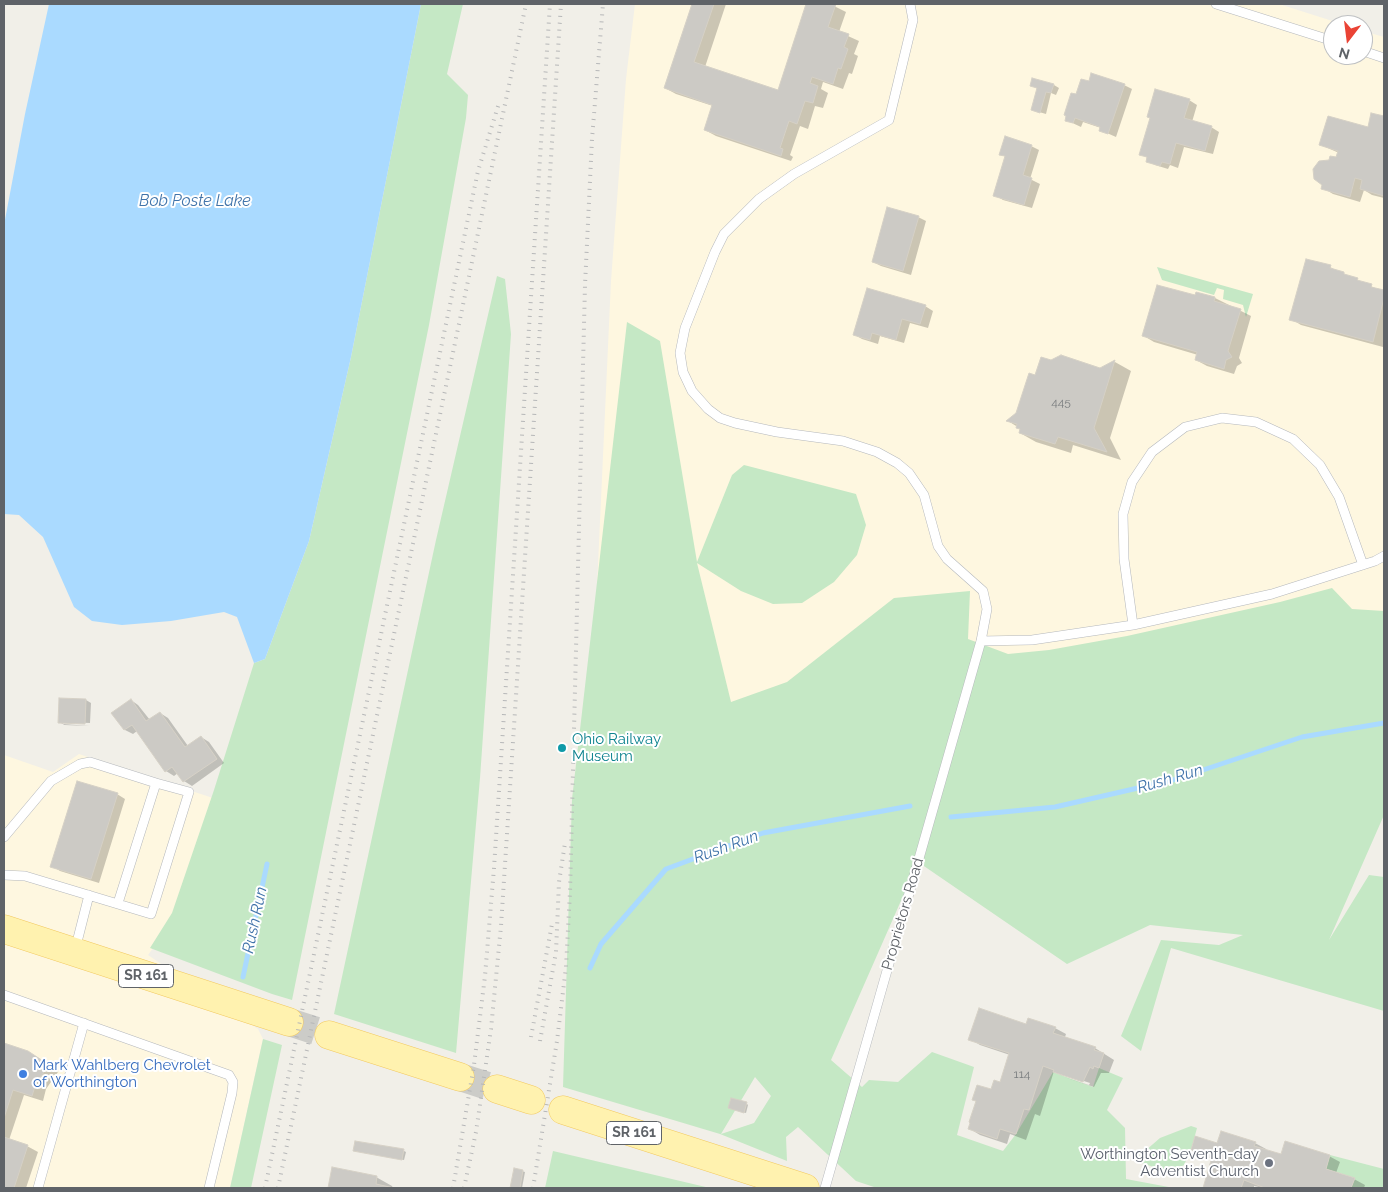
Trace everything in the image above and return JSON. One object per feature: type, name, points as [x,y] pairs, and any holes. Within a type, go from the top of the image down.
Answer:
[{"type":"main road","name":"SR 161","points":[[4,929],[289,1022]]},
{"type":"main road","points":[[329,1035],[460,1077]]},
{"type":"main road","points":[[497,1089],[531,1100]]},
{"type":"main road","name":"SR 161","points":[[563,1110],[805,1188]]},
{"type":"lane","name":"Proprietors Road","points":[[825,1188],[981,641],[987,609],[982,591],[947,559],[938,546],[924,495],[909,473],[897,463],[876,452],[843,441],[777,432],[720,418],[692,391],[684,372],[680,352],[685,328],[724,234],[758,198],[794,174],[889,120],[913,20],[910,4]]},
{"type":"lane","points":[[1216,4],[1323,38]]},
{"type":"lane","points":[[1133,625],[1124,559],[1123,514],[1132,482],[1152,452],[1185,427],[1222,418],[1256,422],[1293,439],[1320,465],[1339,497],[1364,565]]},
{"type":"lane","points":[[981,641],[1032,640],[1133,625],[1272,594],[1364,565],[1384,556]]},
{"type":"lane","points":[[4,836],[52,781],[80,764],[90,762],[189,792],[151,914],[25,876],[4,875]]},
{"type":"lane","points":[[118,904],[156,783]]},
{"type":"lane","points":[[74,953],[89,895]]},
{"type":"lane","points":[[4,995],[228,1075],[233,1082],[232,1093],[209,1188]]},
{"type":"lane","points":[[38,1188],[84,1023]]},
{"type":"shaded area","points":[[635,4],[1279,4],[1323,18],[1323,65],[1373,65],[1373,34],[1384,37],[1384,760],[591,718],[611,281],[626,79]]},
{"type":"shaded area","points":[[79,754],[222,801],[178,914],[148,955],[258,1029],[263,1039],[230,1188],[4,1188],[4,755],[53,772]]},
{"type":"green space","points":[[421,4],[463,4],[447,74],[468,95],[466,118],[429,325],[292,1000],[150,948],[172,913],[214,790],[254,663],[265,659],[309,541],[351,357]]},
{"type":"green space","points":[[1157,267],[1253,294],[1246,317],[1243,305],[1223,299],[1224,290],[1217,288],[1214,295],[1162,280]]},
{"type":"green space","points":[[497,276],[505,279],[511,334],[480,778],[456,1053],[334,1014],[436,540]]},
{"type":"green space","points":[[627,322],[660,341],[697,562],[732,475],[744,465],[856,494],[866,525],[857,555],[834,582],[802,603],[773,604],[741,591],[697,563],[731,702],[787,682],[894,598],[970,591],[968,639],[1008,654],[1049,650],[1127,636],[1280,602],[1332,588],[1352,609],[1384,611],[1384,815],[1329,940],[1369,875],[1384,877],[1384,1011],[1171,948],[1141,1051],[1121,1036],[1161,940],[1219,945],[1243,935],[1150,925],[1067,964],[918,862],[831,1060],[862,1087],[869,1080],[898,1082],[932,1052],[974,1067],[957,1135],[1003,1151],[1016,1134],[1053,1072],[1093,1087],[1099,1068],[1123,1078],[1107,1110],[1125,1128],[1126,1179],[1174,1188],[877,1188],[856,1181],[798,1127],[786,1137],[787,1161],[720,1134],[563,1087],[572,799]],"holes":[[[755,1077],[771,1096],[754,1123],[721,1134]]]},
{"type":"green space","points":[[263,1039],[282,1045],[251,1188],[230,1188]]},
{"type":"green space","points":[[1191,1126],[1197,1128],[1191,1150],[1184,1165],[1165,1171],[1139,1162],[1138,1157],[1160,1138]]},
{"type":"green space","points":[[553,1151],[710,1188],[545,1188]]},
{"type":"green space","points":[[1330,1155],[1384,1169],[1384,1188],[1351,1188],[1355,1178],[1326,1169]]},
{"type":"water","name":"Bob Poste Lake","points":[[49,4],[421,4],[351,357],[309,541],[265,659],[254,663],[237,617],[224,612],[171,621],[122,625],[92,621],[74,607],[43,537],[19,515],[4,514],[4,225],[25,114]]},
{"type":"building","points":[[692,4],[714,4],[694,62],[778,90],[806,4],[836,4],[828,27],[849,34],[844,47],[848,49],[841,69],[838,68],[833,84],[812,77],[810,83],[818,86],[813,103],[805,101],[797,124],[789,121],[780,148],[783,149],[781,156],[704,130],[712,105],[664,88]]},
{"type":"building","points":[[1091,73],[1125,84],[1108,134],[1099,131],[1100,127],[1075,118],[1073,123],[1065,121],[1066,116],[1064,115],[1071,93],[1076,94],[1081,79],[1089,81]]},
{"type":"building","points":[[1032,78],[1054,84],[1051,93],[1046,92],[1040,113],[1031,110],[1037,88],[1030,86]]},
{"type":"building","points":[[1155,89],[1190,99],[1184,118],[1212,126],[1205,151],[1176,143],[1170,164],[1162,162],[1160,166],[1146,162],[1147,157],[1139,155],[1150,118],[1147,117]]},
{"type":"building","points":[[1371,113],[1384,116],[1384,196],[1360,189],[1362,180],[1355,178],[1350,197],[1321,189],[1322,185],[1314,179],[1313,169],[1319,161],[1329,160],[1330,156],[1336,157],[1338,151],[1319,145],[1328,116],[1368,127]]},
{"type":"building","points":[[1005,136],[1032,145],[1023,175],[1032,178],[1024,205],[993,196],[1005,156],[999,155]]},
{"type":"building","points":[[887,207],[919,216],[903,271],[872,262]]},
{"type":"building","points":[[1306,259],[1331,265],[1330,268],[1358,278],[1357,280],[1372,284],[1371,287],[1384,290],[1384,298],[1373,342],[1289,320]]},
{"type":"building","points":[[1157,285],[1195,295],[1196,292],[1215,297],[1214,301],[1241,309],[1228,351],[1232,357],[1226,360],[1224,369],[1195,360],[1197,352],[1142,336]]},
{"type":"building","points":[[867,288],[926,305],[920,324],[902,319],[896,340],[872,333],[870,340],[853,335]]},
{"type":"building","points":[[1061,355],[1100,368],[1115,360],[1094,428],[1107,452],[1058,437],[1055,444],[1019,433],[1020,429],[1016,428],[1017,424],[1006,421],[1016,413],[1029,373],[1035,375],[1041,357],[1051,360]]},
{"type":"building","points":[[59,698],[86,699],[85,724],[58,723]]},
{"type":"building","points":[[131,699],[146,721],[160,712],[185,747],[201,736],[217,759],[183,782],[172,767],[165,772],[132,725],[124,730],[111,713]]},
{"type":"building","points":[[77,781],[118,793],[91,879],[50,867]]},
{"type":"building","points":[[979,1008],[1026,1024],[1028,1018],[1056,1027],[1053,1033],[1096,1047],[1094,1050],[1104,1053],[1099,1068],[1094,1066],[1093,1069],[1090,1067],[1083,1082],[1053,1072],[1054,1070],[1043,1066],[1029,1110],[1024,1109],[1016,1134],[1000,1129],[997,1139],[968,1129],[976,1101],[972,1100],[977,1085],[991,1089],[994,1080],[1000,1082],[1009,1053],[968,1040]]},
{"type":"building","name":"Mark Wahlberg Chevrolet of Worthington","points":[[4,1043],[28,1051],[49,1065],[36,1083],[32,1096],[13,1090],[4,1118]]},
{"type":"building","points":[[731,1098],[747,1102],[744,1113],[728,1108]]},
{"type":"building","name":"Worthington Seventh-day Adventist Church","points":[[1221,1131],[1256,1142],[1254,1146],[1281,1154],[1285,1141],[1330,1155],[1326,1169],[1355,1178],[1351,1188],[1265,1188],[1244,1180],[1241,1188],[1203,1188],[1212,1157],[1191,1150],[1195,1136],[1217,1143]]},
{"type":"building","points":[[4,1137],[28,1145],[14,1188],[4,1188]]},
{"type":"building","points":[[355,1141],[404,1149],[402,1160],[353,1151]]},
{"type":"building","points":[[332,1167],[377,1176],[376,1184],[394,1188],[328,1188]]},
{"type":"building","points":[[514,1168],[523,1170],[520,1188],[510,1188]]},
{"type":"waterway","name":"Rush Run","points":[[951,817],[1055,807],[1173,780],[1302,737],[1384,723]]},
{"type":"waterway","name":"Rush Run","points":[[590,968],[601,944],[666,869],[763,833],[910,806]]},
{"type":"waterway","name":"Rush Run","points":[[243,977],[267,864]]},
{"type":"tunnel","points":[[289,1022],[329,1035]]},
{"type":"tunnel","points":[[460,1077],[497,1089]]},
{"type":"railway","points":[[278,1188],[526,4]]},
{"type":"railway","points":[[453,1188],[474,1065],[485,976],[494,868],[550,4]]},
{"type":"railway","points":[[464,1188],[476,1132],[491,1029],[501,926],[561,4]]},
{"type":"railway","points":[[533,1188],[557,1041],[566,967],[570,892],[585,285],[592,139],[603,4]]},
{"type":"railway","points":[[265,1188],[478,171],[499,103]]},
{"type":"railway","points":[[540,1041],[556,952],[559,882],[565,843]]},
{"type":"railway","points":[[531,1037],[552,924]]},
{"type":"place","name":"Ohio Railway Museum","points":[[562,748]]},
{"type":"place","name":"Mark Wahlberg Chevrolet of Worthington","points":[[23,1074]]},
{"type":"place","name":"Worthington Seventh-day Adventist Church","points":[[1269,1163]]}]
